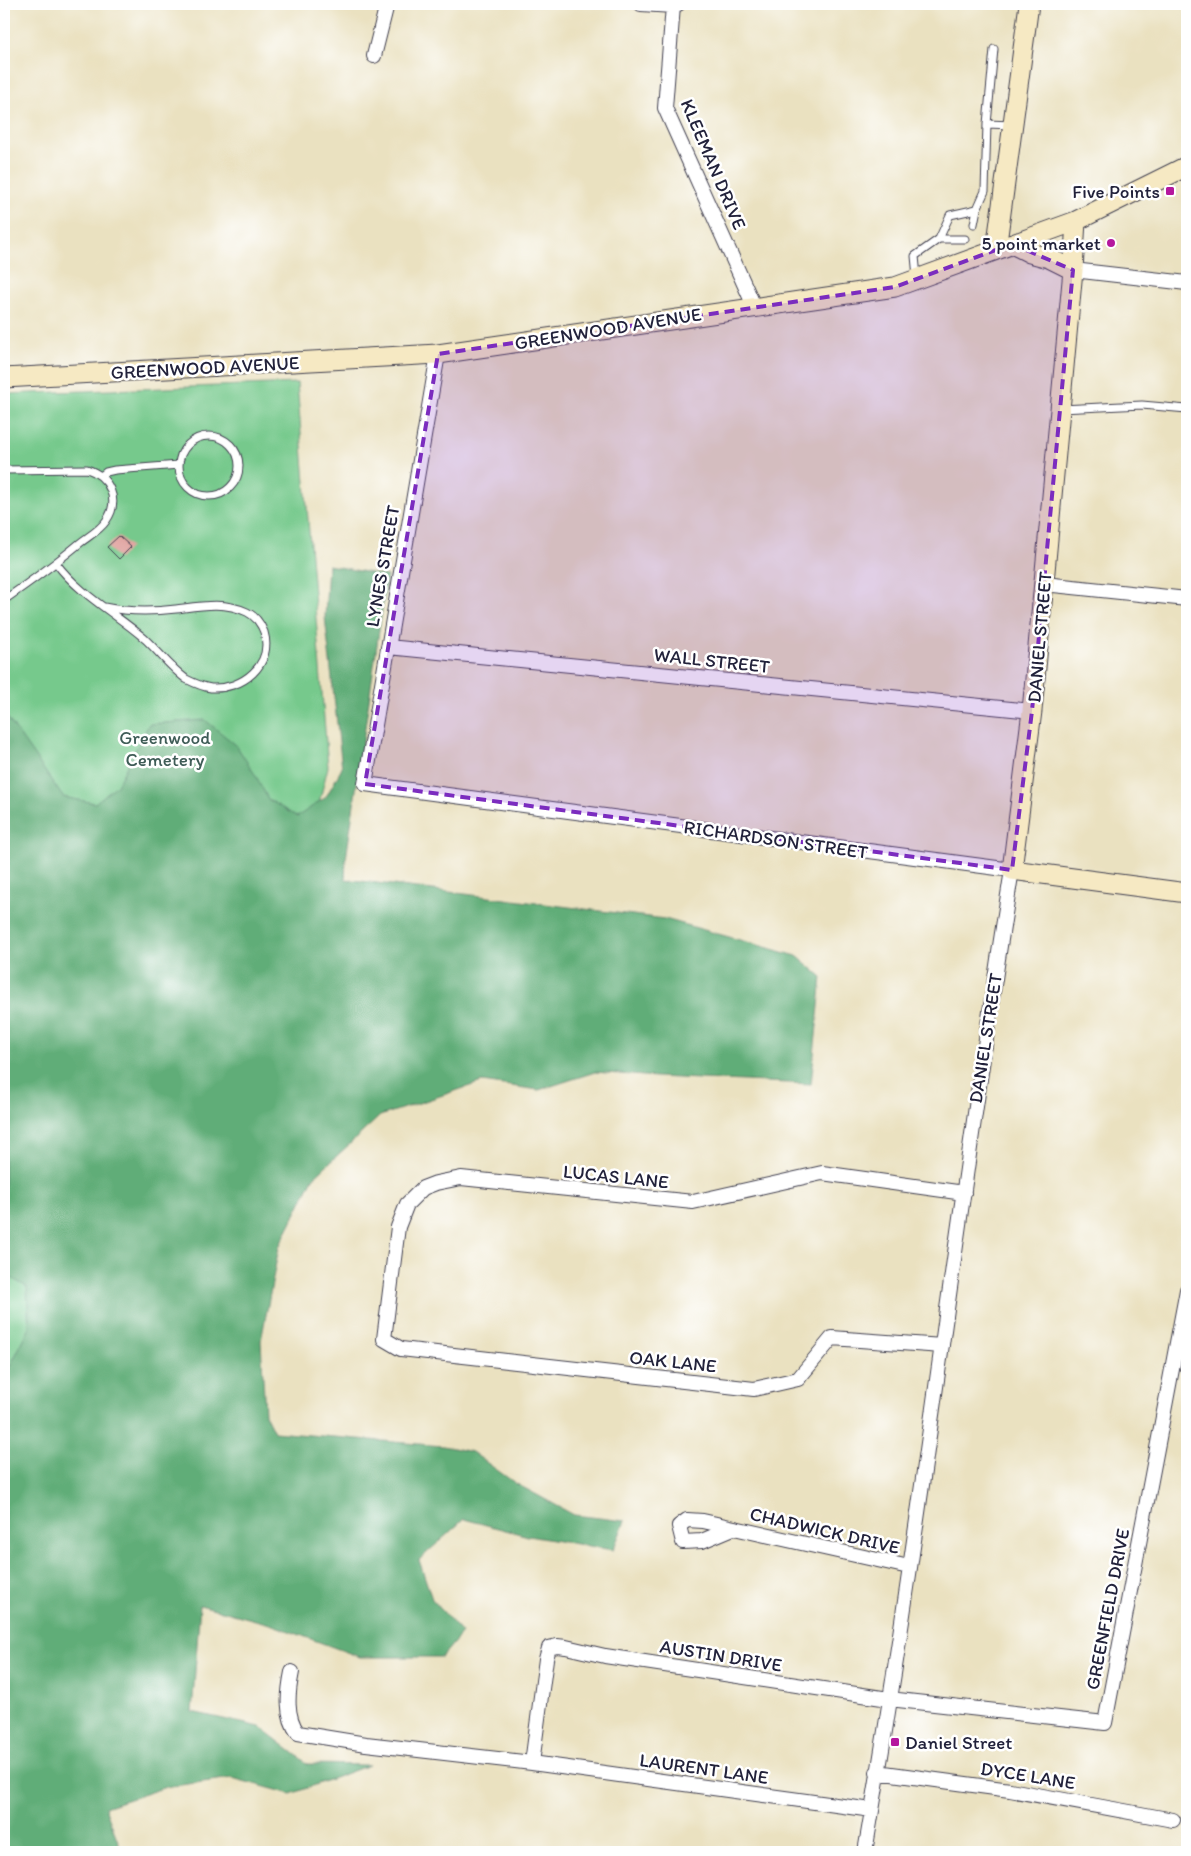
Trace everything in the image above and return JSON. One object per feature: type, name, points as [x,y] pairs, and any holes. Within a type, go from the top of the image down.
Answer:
[{"type":"main road","points":[[1029,4],[1013,125],[1004,247],[1049,258],[1073,270]]},
{"type":"main road","name":"GREENWOOD AVENUE","points":[[4,378],[438,354],[895,286],[1076,221],[1187,166]]},
{"type":"main road","name":"DANIEL STREET","points":[[1012,870],[1032,712],[1076,221]]},
{"type":"main road","name":"RICHARDSON STREET","points":[[1012,870],[1187,893]]},
{"type":"street","points":[[374,56],[387,4]]},
{"type":"street","points":[[641,4],[674,5]]},
{"type":"street","name":"KLEEMAN DRIVE","points":[[674,5],[665,108],[754,306]]},
{"type":"street","points":[[1073,270],[1187,283]]},
{"type":"street","name":"LYNES STREET","points":[[365,784],[438,354]]},
{"type":"street","points":[[1044,584],[1187,599]]},
{"type":"street","name":"WALL STREET","points":[[388,647],[1032,712]]},
{"type":"street","name":"RICHARDSON STREET","points":[[365,784],[1012,870]]},
{"type":"street","name":"DANIEL STREET","points":[[864,1852],[872,1810],[942,1346],[984,1041],[1012,870]]},
{"type":"street","name":"LUCAS LANE","points":[[384,1339],[398,1227],[406,1204],[423,1188],[436,1183],[461,1178],[693,1202],[822,1173],[964,1193]]},
{"type":"street","name":"GREENFIELD DRIVE","points":[[889,1699],[1105,1723],[1187,1290]]},
{"type":"street","name":"OAK LANE","points":[[384,1339],[401,1349],[754,1389],[798,1379],[832,1338],[942,1346]]},
{"type":"street","name":"CHADWICK DRIVE","points":[[733,1528],[909,1567]]},
{"type":"street","name":"AUSTIN DRIVE","points":[[532,1763],[538,1708],[549,1648],[557,1646],[605,1656],[889,1699]]},
{"type":"street","name":"LAURENT LANE","points":[[292,1672],[288,1698],[292,1726],[298,1733],[366,1744],[532,1763],[872,1810]]},
{"type":"street","name":"DYCE LANE","points":[[877,1772],[1010,1790],[1173,1820]]},
{"type":"lane","points":[[974,224],[977,209],[985,191],[987,124],[994,48]]},
{"type":"lane","points":[[987,124],[1013,125]]},
{"type":"lane","points":[[917,278],[915,256],[939,239],[950,215],[977,209]]},
{"type":"lane","points":[[939,239],[966,239]]},
{"type":"lane","points":[[1060,409],[1142,405],[1187,409]]},
{"type":"lane","points":[[206,436],[223,439],[235,451],[238,467],[237,476],[227,489],[220,494],[203,495],[189,488],[180,474],[179,465],[180,457],[190,442],[206,436]]},
{"type":"lane","points":[[101,476],[106,472],[115,470],[179,465]]},
{"type":"lane","points":[[4,470],[79,469],[94,472],[106,482],[112,495],[112,510],[100,527],[56,563],[4,600]]},
{"type":"lane","points":[[56,563],[69,580],[146,640],[180,673],[198,684],[210,688],[223,688],[236,684],[255,671],[266,653],[265,637],[262,628],[248,612],[235,608],[202,605],[176,609],[131,611],[104,607]]},
{"type":"highlighted area","points":[[1012,244],[1073,270],[1032,711],[1012,870],[365,784],[438,354],[895,287]]},
{"type":"green space","name":"Greenwood Cemetery","points":[[297,383],[328,767],[163,1430],[4,1466],[4,394]]},
{"type":"green space","points":[[328,565],[387,576],[346,859],[345,879],[665,919],[797,956],[822,977],[811,1084],[656,1077],[595,1072],[539,1090],[482,1082],[380,1116],[313,1178],[279,1247],[261,1341],[265,1414],[274,1432],[443,1446],[472,1452],[515,1483],[574,1515],[625,1521],[613,1550],[528,1536],[464,1519],[419,1560],[432,1599],[462,1633],[442,1657],[360,1657],[270,1624],[200,1605],[192,1712],[260,1727],[308,1764],[369,1765],[291,1794],[232,1778],[166,1787],[105,1807],[122,1852],[4,1852],[4,1378],[29,1329],[27,1287],[4,1274],[4,713],[63,797],[95,803],[117,785],[149,724],[205,720],[236,745],[268,799],[297,817],[326,797],[342,768],[325,617]]},
{"type":"building","points":[[119,536],[131,547],[119,559],[107,547]]},
{"type":"place","name":"Five Points","points":[[1170,191]]},
{"type":"place","name":"5 point market","points":[[1111,243]]},
{"type":"place","name":"Daniel Street","points":[[895,1742]]}]
